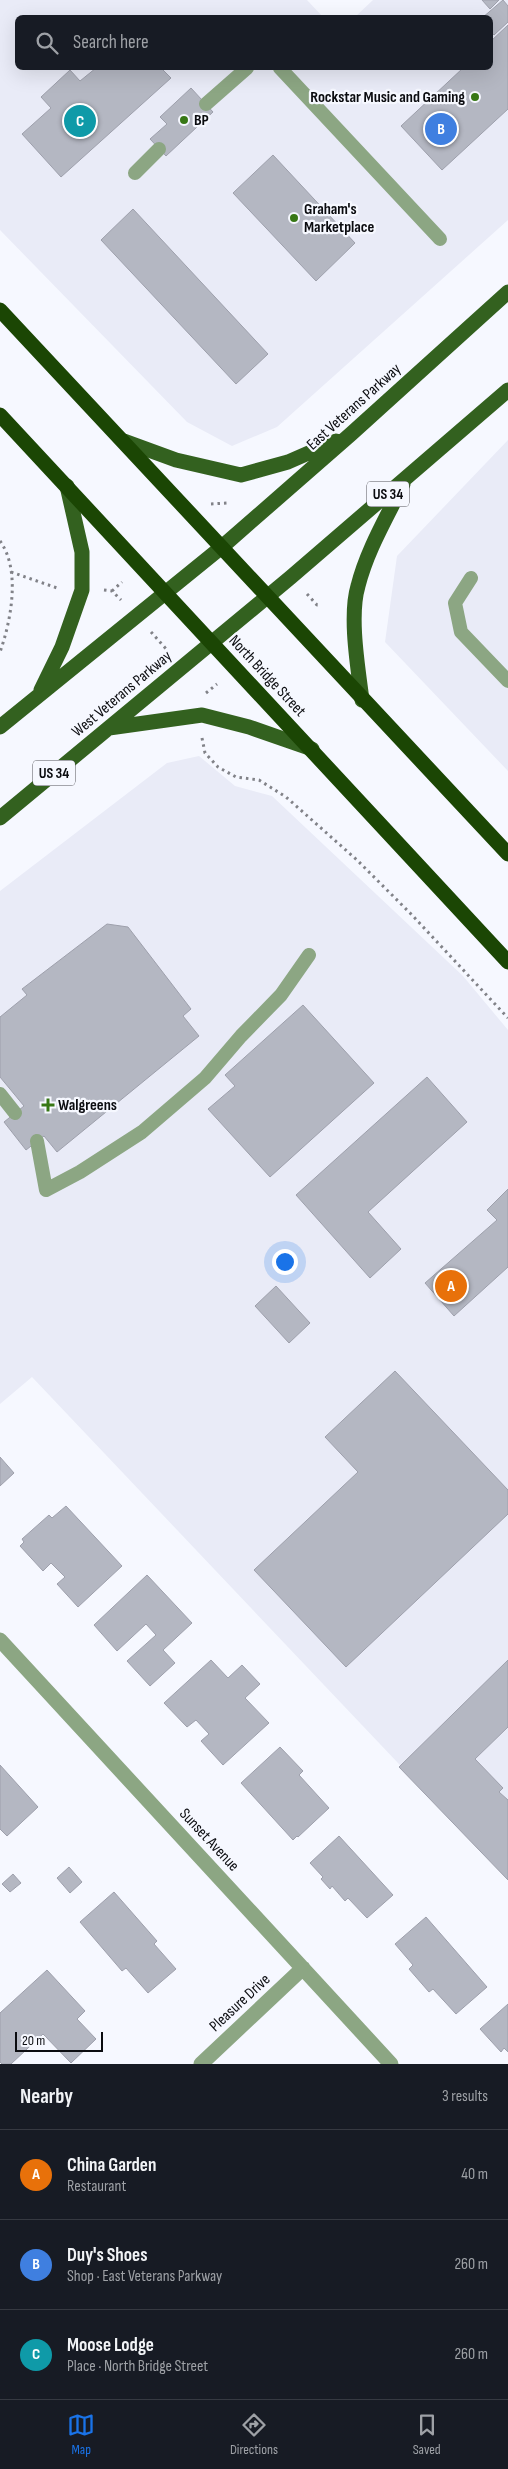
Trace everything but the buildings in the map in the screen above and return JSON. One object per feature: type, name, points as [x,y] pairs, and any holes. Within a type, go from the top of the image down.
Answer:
[{"type":"highway","points":[[0,310],[222,546],[362,700],[508,854]]},
{"type":"highway","name":"North Bridge Street","points":[[0,415],[508,962]]},
{"type":"main road","name":"East Veterans Parkway","points":[[222,546],[352,434],[508,292]]},
{"type":"main road","name":"US 34","points":[[267,597],[508,390]]},
{"type":"main road","points":[[124,441],[176,460],[241,475],[288,462],[352,434]]},
{"type":"main road","points":[[362,700],[355,633],[357,587],[376,540],[406,479]]},
{"type":"main road","points":[[40,694],[62,647],[82,590],[82,552],[67,486]]},
{"type":"main road","points":[[0,727],[222,546]]},
{"type":"main road","name":"West Veterans Parkway","points":[[0,818],[267,597]]},
{"type":"main road","points":[[107,729],[202,715],[249,727],[312,749]]},
{"type":"street","name":"Sunset Avenue","points":[[0,1640],[391,2064]]},
{"type":"street","name":"Pleasure Drive","points":[[201,2064],[303,1968]]},
{"type":"lane","points":[[206,104],[245,70]]},
{"type":"lane","points":[[282,70],[440,239]]},
{"type":"lane","points":[[135,173],[159,149]]},
{"type":"lane","points":[[471,578],[455,603],[460,632],[508,680]]},
{"type":"lane","points":[[37,1141],[46,1190],[80,1172],[142,1132],[206,1078],[240,1036],[281,995],[310,955]]},
{"type":"lane","points":[[0,1094],[15,1113]]},
{"type":"path","points":[[229,496],[228,503],[234,510]]},
{"type":"path","points":[[205,509],[211,504],[228,503]]},
{"type":"path","points":[[0,541],[11,572],[12,608],[8,630],[0,652]]},
{"type":"path","points":[[11,572],[59,589]]},
{"type":"path","points":[[112,591],[122,582]]},
{"type":"path","points":[[106,590],[112,591],[182,666],[206,694],[206,699]]},
{"type":"path","points":[[307,594],[317,605],[321,605]]},
{"type":"path","points":[[206,694],[217,684]]},
{"type":"path","points":[[202,735],[205,754],[218,768],[236,777],[259,780],[286,797],[388,890],[508,1018]]},
{"type":"shaded area","points":[[0,0],[307,0],[321,15],[15,15],[15,70],[493,70],[493,15],[357,15],[373,0],[508,0],[508,220],[277,427],[232,446],[187,422],[0,230]]},
{"type":"shaded area","points":[[508,440],[508,771],[385,642],[397,556]]},
{"type":"shaded area","points":[[199,756],[235,786],[272,796],[463,976],[508,1030],[508,1879],[32,1377],[0,1404],[0,891],[167,763]]},
{"type":"place","name":"Rockstar Music and Gaming","points":[[475,97]]},
{"type":"place","name":"BP","points":[[184,120]]},
{"type":"place","name":"Moose Lodge","points":[[80,121]]},
{"type":"place","name":"Duy's Shoes","points":[[441,129]]},
{"type":"place","name":"Graham's Marketplace","points":[[294,218]]},
{"type":"place","name":"Walgreens","points":[[48,1105]]},
{"type":"place","name":"China Garden","points":[[451,1286]]}]
